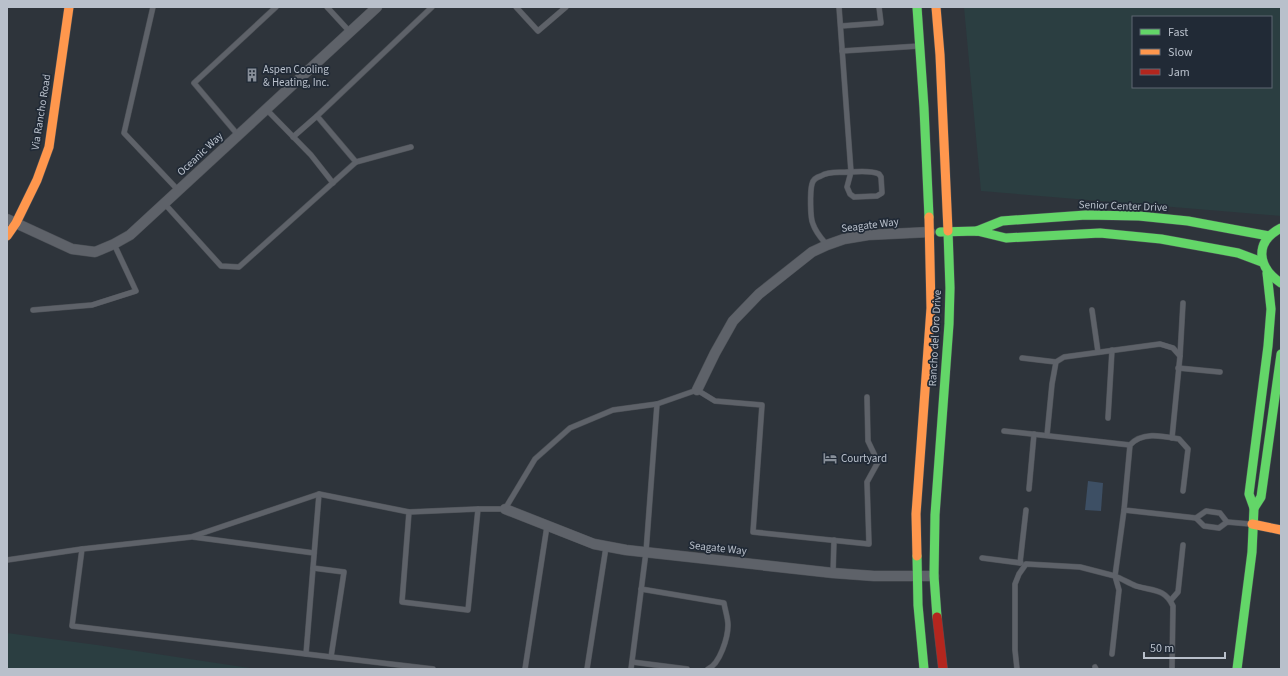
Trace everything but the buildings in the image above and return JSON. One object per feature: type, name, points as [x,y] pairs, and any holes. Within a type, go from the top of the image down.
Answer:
[{"type":"street","name":"Via Rancho Road","points":[[7,236],[12,221],[37,180],[49,147],[69,7]]},
{"type":"street","name":"Oceanic Way","points":[[12,221],[72,249],[95,252],[130,235],[377,7]]},
{"type":"street","name":"Rancho del Oro Drive","points":[[917,7],[931,264],[931,308],[916,514],[916,577],[924,669]]},
{"type":"street","name":"Rancho del Oro Drive","points":[[936,7],[940,55],[950,288],[949,324],[935,515],[934,576],[943,669]]},
{"type":"street","name":"Senior Center Drive","points":[[977,230],[1002,221],[1086,215],[1139,216],[1188,221],[1269,236]]},
{"type":"street","points":[[1254,508],[1249,494],[1268,346],[1271,309],[1267,273],[1262,262],[1262,248],[1269,236],[1281,228]]},
{"type":"street","name":"Senior Center Drive","points":[[948,231],[977,230],[1006,238],[1100,233],[1160,239],[1238,253],[1262,262]]},
{"type":"street","name":"Seagate Way","points":[[697,390],[732,322],[759,294],[812,252],[844,239],[868,235],[948,231]]},
{"type":"street","points":[[1267,273],[1273,279],[1281,283]]},
{"type":"street","points":[[1237,669],[1252,552],[1252,524],[1254,508],[1261,497],[1281,354]]},
{"type":"street","name":"Seagate Way","points":[[505,509],[594,544],[606,547],[833,573],[874,576],[934,576]]},
{"type":"street","points":[[1252,524],[1281,530]]},
{"type":"lane","points":[[153,7],[124,132],[178,190]]},
{"type":"lane","points":[[238,135],[194,83],[276,7]]},
{"type":"lane","points":[[327,7],[350,32]]},
{"type":"lane","points":[[293,137],[432,7]]},
{"type":"lane","points":[[516,7],[538,30],[566,7]]},
{"type":"lane","points":[[827,245],[816,233],[812,222],[812,186],[814,181],[820,176],[829,173],[851,172],[874,172],[879,174],[881,177],[882,193],[877,196],[854,197],[850,194],[847,187],[851,172],[839,7]]},
{"type":"lane","points":[[841,26],[881,23],[879,7]]},
{"type":"lane","points":[[842,51],[920,46]]},
{"type":"lane","points":[[266,109],[311,156],[333,183]]},
{"type":"lane","points":[[317,116],[356,162]]},
{"type":"lane","points":[[164,203],[221,266],[239,267],[356,162],[411,147]]},
{"type":"lane","points":[[33,310],[92,305],[136,291],[114,244]]},
{"type":"lane","points":[[1172,438],[1180,356],[1183,303]]},
{"type":"lane","points":[[1092,310],[1098,352]]},
{"type":"lane","points":[[1022,358],[1056,362],[1064,357],[1160,344],[1173,348],[1180,356]]},
{"type":"lane","points":[[1108,418],[1112,350]]},
{"type":"lane","points":[[1047,435],[1052,384],[1056,362]]},
{"type":"lane","points":[[1178,368],[1220,372]]},
{"type":"lane","points":[[7,560],[82,549],[191,537],[320,494],[409,512],[478,508],[505,509],[535,459],[570,428],[613,410],[657,404],[697,390],[716,401],[762,405],[753,532],[869,544],[866,482],[878,462],[868,441],[867,396]]},
{"type":"lane","points":[[631,669],[646,552],[657,404]]},
{"type":"lane","points":[[1004,431],[1130,445]]},
{"type":"lane","points":[[1029,489],[1034,434]]},
{"type":"lane","points":[[1112,654],[1119,590],[1115,576],[1124,510],[1130,445],[1134,440],[1148,435],[1179,439],[1188,449],[1183,491]]},
{"type":"lane","points":[[306,654],[320,494]]},
{"type":"lane","points":[[409,512],[402,602],[468,610],[478,508]]},
{"type":"lane","points":[[1020,563],[1026,510]]},
{"type":"lane","points":[[1124,510],[1196,518],[1204,526],[1219,528],[1227,522],[1252,524]]},
{"type":"lane","points":[[1196,518],[1206,511],[1220,513],[1227,522]]},
{"type":"lane","points":[[525,669],[547,526]]},
{"type":"lane","points":[[191,537],[314,553]]},
{"type":"lane","points":[[833,573],[834,540]]},
{"type":"lane","points":[[1171,600],[1178,592],[1183,544]]},
{"type":"lane","points":[[588,669],[606,547]]},
{"type":"lane","points":[[82,549],[72,626],[432,669]]},
{"type":"lane","points":[[982,558],[1026,564],[1080,567],[1115,576],[1136,586],[1161,591],[1171,600],[1173,606],[1172,669]]},
{"type":"lane","points":[[1017,669],[1015,584],[1019,574],[1026,564]]},
{"type":"lane","points":[[313,568],[344,572],[331,657]]},
{"type":"lane","points":[[641,589],[724,603],[728,625],[723,649],[712,667],[708,669]]},
{"type":"lane","points":[[632,662],[687,669]]},
{"type":"shaded area","points":[[964,7],[1281,7],[1281,216],[981,191]]},
{"type":"shaded area","points":[[7,633],[97,645],[256,669],[7,669]]},
{"type":"water","points":[[1088,481],[1103,483],[1101,511],[1085,510]]},
{"type":"traffic: fast","points":[[917,7],[924,108],[929,217]]},
{"type":"traffic: fast","points":[[977,231],[1002,221],[1086,215],[1139,216],[1188,221],[1269,236]]},
{"type":"traffic: fast","points":[[1281,228],[1266,240],[1262,255],[1263,262],[1267,270],[1281,283]]},
{"type":"traffic: fast","points":[[937,617],[934,576],[935,515],[949,324],[950,288],[948,231]]},
{"type":"traffic: fast","points":[[940,232],[977,231],[1006,238],[1100,233],[1161,239],[1238,253],[1262,262]]},
{"type":"traffic: fast","points":[[1237,669],[1252,552],[1254,508],[1249,494],[1268,346],[1271,309],[1267,273]]},
{"type":"traffic: fast","points":[[1254,508],[1261,497],[1281,354]]},
{"type":"traffic: fast","points":[[917,556],[918,605],[924,669]]},
{"type":"traffic: slow","points":[[7,236],[16,223],[37,180],[49,147],[69,7]]},
{"type":"traffic: slow","points":[[936,7],[940,55],[948,231]]},
{"type":"traffic: slow","points":[[917,556],[916,514],[931,308],[929,217]]},
{"type":"traffic: slow","points":[[1252,524],[1281,530]]},
{"type":"traffic: jam","points":[[937,617],[943,669]]},
{"type":"place","name":"Aspen Cooling & Heating, Inc.","points":[[252,75]]},
{"type":"place","name":"Courtyard","points":[[830,458]]}]
